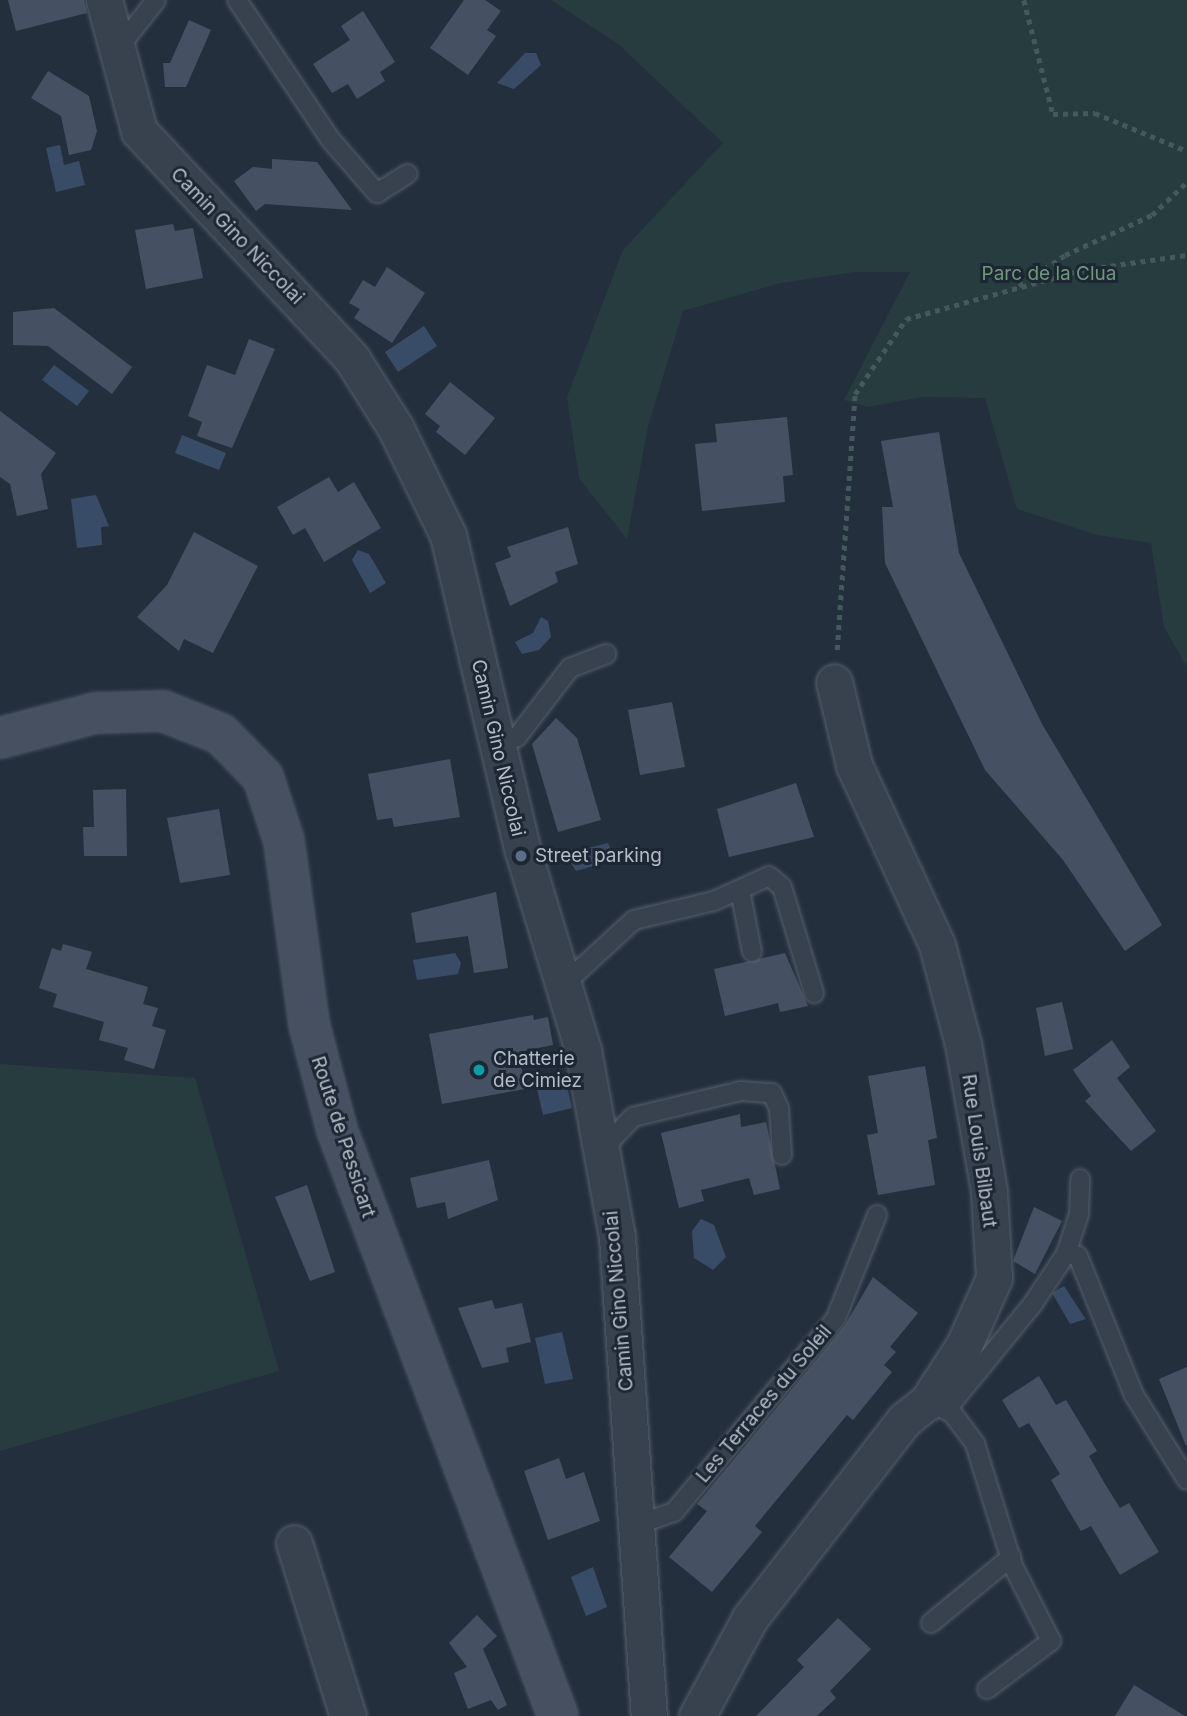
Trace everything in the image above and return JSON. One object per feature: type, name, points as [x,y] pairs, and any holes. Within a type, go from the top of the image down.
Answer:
[{"type":"street","name":"Camin Gino Niccolai","points":[[104,0],[139,131],[352,359],[395,427],[448,534],[498,745],[563,985],[601,1151],[617,1237],[649,1716]]},
{"type":"street","name":"Rue Louis Bilbaut","points":[[696,1716],[750,1618],[904,1420],[936,1406],[994,1278],[989,1191],[963,1044],[937,945],[855,765],[834,682]]},
{"type":"street","name":"Route de Pessicart","points":[[0,738],[95,713],[163,711],[221,734],[263,777],[284,841],[309,1024],[337,1130],[558,1716]]},
{"type":"street","points":[[293,1543],[348,1716]]},
{"type":"lane","points":[[117,51],[156,0]]},
{"type":"lane","points":[[237,0],[330,139],[377,193],[407,174]]},
{"type":"lane","points":[[498,745],[517,737],[570,668],[606,654]]},
{"type":"lane","points":[[563,985],[634,920],[740,890],[769,876],[782,887],[814,993]]},
{"type":"lane","points":[[740,890],[752,952]]},
{"type":"lane","points":[[601,1151],[633,1117],[741,1091],[772,1093],[779,1109],[782,1155]]},
{"type":"lane","points":[[988,1689],[1051,1641],[1011,1557],[975,1444],[936,1406],[1032,1305],[1066,1254],[1079,1214],[1080,1179]]},
{"type":"lane","name":"Les Terraces du Soleil","points":[[636,1525],[674,1512],[836,1318],[877,1215]]},
{"type":"lane","points":[[1066,1254],[1078,1256],[1083,1265],[1134,1395],[1187,1480]]},
{"type":"lane","points":[[931,1623],[1011,1557]]},
{"type":"path","points":[[1024,0],[1053,114],[1095,113],[1187,151]]},
{"type":"path","points":[[1016,288],[1065,255],[1152,215],[1187,182]]},
{"type":"path","points":[[834,682],[855,394],[906,319],[1080,270],[1187,255]]},
{"type":"green space","name":"Parc de la Clua","points":[[551,0],[1187,0],[1187,667],[1164,627],[1151,543],[1097,535],[1017,509],[985,398],[922,397],[868,407],[844,400],[910,272],[855,272],[781,283],[683,311],[648,426],[627,539],[579,478],[567,397],[623,250],[723,143],[618,44]]},
{"type":"green space","points":[[0,1064],[195,1078],[279,1371],[0,1451]]},
{"type":"water","points":[[525,53],[536,53],[541,65],[514,89],[497,83]]},
{"type":"water","points":[[60,145],[64,165],[79,161],[85,185],[56,192],[46,148]]},
{"type":"water","points":[[424,326],[437,346],[398,372],[385,352]]},
{"type":"water","points":[[54,365],[89,391],[77,406],[42,380]]},
{"type":"water","points":[[182,435],[226,453],[219,470],[175,453]]},
{"type":"water","points":[[96,495],[109,526],[101,527],[102,545],[77,548],[71,499]]},
{"type":"water","points":[[358,550],[369,554],[386,583],[370,593],[352,560]]},
{"type":"water","points":[[541,617],[548,621],[551,637],[539,650],[522,654],[515,642],[533,633]]},
{"type":"water","points":[[608,843],[615,860],[576,871],[565,854]]},
{"type":"water","points":[[455,953],[461,963],[458,974],[417,980],[413,960]]},
{"type":"water","points":[[564,1074],[572,1108],[543,1115],[535,1080]]},
{"type":"water","points":[[701,1219],[714,1225],[726,1257],[713,1270],[694,1258],[692,1231]]},
{"type":"water","points":[[1064,1286],[1086,1319],[1070,1324],[1052,1293]]},
{"type":"water","points":[[562,1332],[573,1379],[545,1384],[535,1338]]},
{"type":"water","points":[[593,1567],[607,1607],[586,1616],[571,1577]]},
{"type":"building","points":[[8,0],[84,0],[87,13],[16,31]]},
{"type":"building","points":[[464,0],[485,0],[501,11],[487,30],[496,36],[468,75],[430,48]]},
{"type":"building","points":[[363,11],[395,62],[380,72],[385,81],[357,99],[348,84],[332,93],[313,64],[350,40],[341,26]]},
{"type":"building","points":[[189,20],[211,30],[186,87],[165,87],[163,63],[170,63]]},
{"type":"building","points":[[48,71],[89,96],[97,131],[91,150],[69,155],[61,116],[31,98]]},
{"type":"building","points":[[272,159],[317,162],[352,210],[265,204],[256,211],[234,181],[253,167],[272,169]]},
{"type":"building","points":[[173,224],[175,231],[193,228],[203,278],[146,289],[135,230]]},
{"type":"building","points":[[387,267],[425,293],[392,343],[354,318],[360,309],[349,303],[363,280],[375,287]]},
{"type":"building","points":[[54,308],[132,367],[112,394],[48,346],[13,345],[13,312]]},
{"type":"building","points":[[249,339],[275,349],[232,448],[197,436],[202,422],[188,416],[207,365],[235,375]]},
{"type":"building","points":[[450,382],[495,418],[465,455],[436,432],[440,426],[425,414]]},
{"type":"building","points":[[0,411],[56,453],[41,474],[48,509],[17,516],[10,484],[0,477]]},
{"type":"building","points":[[787,417],[793,475],[783,476],[785,502],[702,511],[695,444],[717,442],[715,424]]},
{"type":"building","points":[[939,432],[959,553],[1042,724],[1162,925],[1125,951],[1063,860],[985,770],[885,563],[882,507],[893,507],[881,441]]},
{"type":"building","points":[[329,477],[338,492],[354,482],[381,528],[324,562],[305,528],[293,535],[277,507]]},
{"type":"building","points":[[568,527],[578,564],[555,572],[558,582],[510,606],[495,563],[511,557],[507,547]]},
{"type":"building","points":[[194,532],[258,566],[213,653],[184,639],[179,651],[137,617],[167,585]]},
{"type":"building","points":[[672,702],[685,767],[640,775],[628,710]]},
{"type":"building","points":[[556,718],[577,738],[601,820],[558,832],[532,744]]},
{"type":"building","points":[[450,759],[460,817],[394,827],[392,818],[377,820],[368,774]]},
{"type":"building","points":[[796,783],[814,837],[729,857],[717,809]]},
{"type":"building","points":[[126,789],[127,856],[84,856],[83,827],[94,827],[93,790]]},
{"type":"building","points":[[219,809],[230,875],[180,883],[167,818]]},
{"type":"building","points":[[496,892],[508,968],[474,973],[468,936],[416,943],[411,913]]},
{"type":"building","points":[[63,944],[92,952],[86,969],[148,987],[143,1004],[158,1008],[152,1026],[166,1030],[154,1069],[124,1060],[128,1048],[99,1040],[104,1022],[53,1007],[57,994],[39,988],[52,948],[61,951]]},
{"type":"building","points":[[785,953],[808,1006],[780,1012],[778,1003],[725,1016],[714,969]]},
{"type":"building","points":[[1062,1002],[1073,1049],[1045,1056],[1036,1008]]},
{"type":"building","name":"Chatterie de Cimiez","points":[[533,1015],[534,1020],[548,1017],[553,1045],[519,1052],[525,1089],[442,1104],[429,1034]]},
{"type":"building","points":[[1112,1040],[1130,1067],[1117,1078],[1156,1131],[1131,1151],[1085,1101],[1091,1096],[1073,1070]]},
{"type":"building","points":[[925,1066],[937,1138],[928,1140],[935,1185],[878,1195],[867,1135],[878,1133],[868,1076]]},
{"type":"building","points":[[740,1114],[741,1127],[766,1122],[780,1189],[754,1195],[749,1178],[701,1190],[704,1201],[679,1208],[661,1133]]},
{"type":"building","points":[[489,1160],[498,1200],[448,1219],[445,1202],[417,1208],[410,1178]]},
{"type":"building","points":[[307,1185],[335,1272],[310,1281],[275,1197]]},
{"type":"building","points":[[1034,1207],[1062,1221],[1035,1274],[1013,1261]]},
{"type":"building","points":[[873,1277],[918,1313],[890,1347],[896,1352],[884,1365],[892,1372],[853,1420],[847,1415],[755,1526],[762,1532],[712,1592],[669,1557],[707,1511],[697,1504],[845,1325]]},
{"type":"building","points":[[492,1300],[495,1309],[522,1303],[531,1342],[506,1348],[509,1362],[482,1368],[458,1308]]},
{"type":"building","points":[[1187,1367],[1187,1445],[1186,1446],[1159,1379]]},
{"type":"building","points":[[1039,1376],[1056,1405],[1066,1400],[1097,1451],[1089,1456],[1105,1484],[1120,1508],[1129,1503],[1159,1552],[1120,1575],[1091,1526],[1081,1531],[1067,1508],[1051,1480],[1060,1474],[1029,1423],[1019,1428],[1002,1400]]},
{"type":"building","points":[[559,1458],[566,1479],[584,1472],[600,1521],[548,1540],[524,1471]]},
{"type":"building","points":[[477,1615],[497,1636],[483,1649],[507,1705],[498,1710],[491,1700],[468,1709],[454,1673],[467,1667],[449,1643]]},
{"type":"building","points":[[838,1618],[871,1649],[830,1691],[836,1698],[817,1716],[756,1716],[804,1667],[797,1660]]},
{"type":"building","points":[[1134,1685],[1185,1716],[1115,1716]]},
{"type":"place","name":"Street parking","points":[[521,856]]},
{"type":"place","name":"Chatterie de Cimiez","points":[[479,1070]]}]
